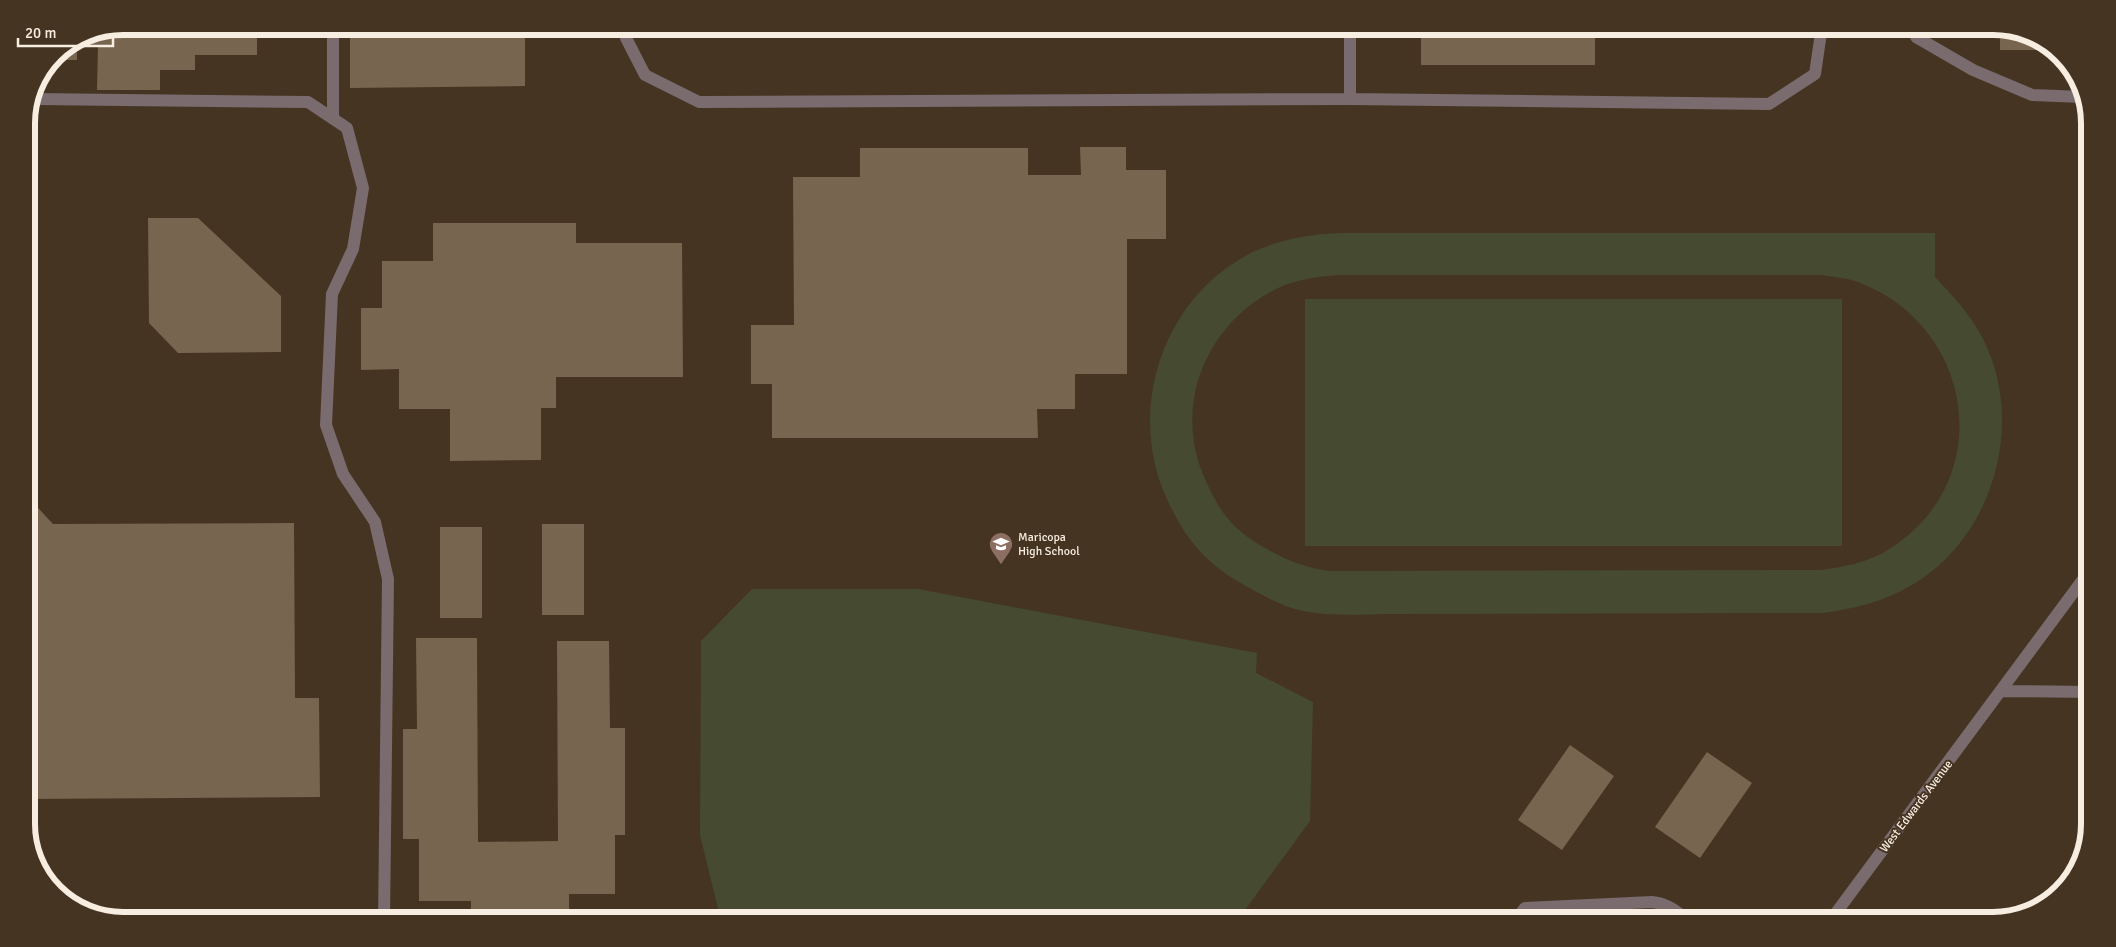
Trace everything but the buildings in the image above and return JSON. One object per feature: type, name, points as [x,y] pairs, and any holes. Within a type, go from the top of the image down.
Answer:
[{"type":"street","points":[[333,35],[333,119]]},
{"type":"street","points":[[626,35],[645,75],[699,102],[1350,99],[1769,104],[1815,74],[1821,35]]},
{"type":"street","points":[[1350,35],[1350,99]]},
{"type":"street","points":[[1916,35],[1916,38],[1973,70],[2032,95],[2077,97]]},
{"type":"street","points":[[38,99],[308,102],[347,128],[362,188],[352,249],[332,294],[326,424],[343,474],[375,522],[388,579],[384,912]]},
{"type":"street","name":"West Edwards Avenue","points":[[1837,912],[2081,582]]},
{"type":"street","points":[[2002,690],[2081,692]]},
{"type":"street","points":[[1522,912],[1525,908],[1652,902],[1661,903],[1677,912]]},
{"type":"green space","points":[[1341,233],[1935,233],[1935,277],[1972,321],[1982,337],[1995,371],[2002,407],[2001,443],[1993,479],[1979,513],[1959,544],[1934,570],[1894,595],[1844,610],[1823,613],[1348,615],[1314,613],[1288,607],[1230,576],[1207,558],[1188,537],[1166,497],[1154,462],[1150,425],[1153,389],[1162,354],[1178,321],[1200,292],[1227,267],[1260,249],[1280,242],[1300,237]],"holes":[[[1342,275],[1821,275],[1858,282],[1898,304],[1929,334],[1949,370],[1959,409],[1958,449],[1945,488],[1922,522],[1886,551],[1854,564],[1821,570],[1321,570],[1296,563],[1265,548],[1236,527],[1216,502],[1205,479],[1196,451],[1192,423],[1195,396],[1202,370],[1214,345],[1231,323],[1251,304],[1276,289],[1300,280]]]},
{"type":"green space","points":[[1305,299],[1842,299],[1842,546],[1305,546]]},
{"type":"green space","points":[[752,589],[918,589],[1257,653],[1256,673],[1313,702],[1310,821],[1244,912],[719,912],[700,835],[701,641]]},
{"type":"place","name":"Maricopa High School","points":[[1001,565]]}]
